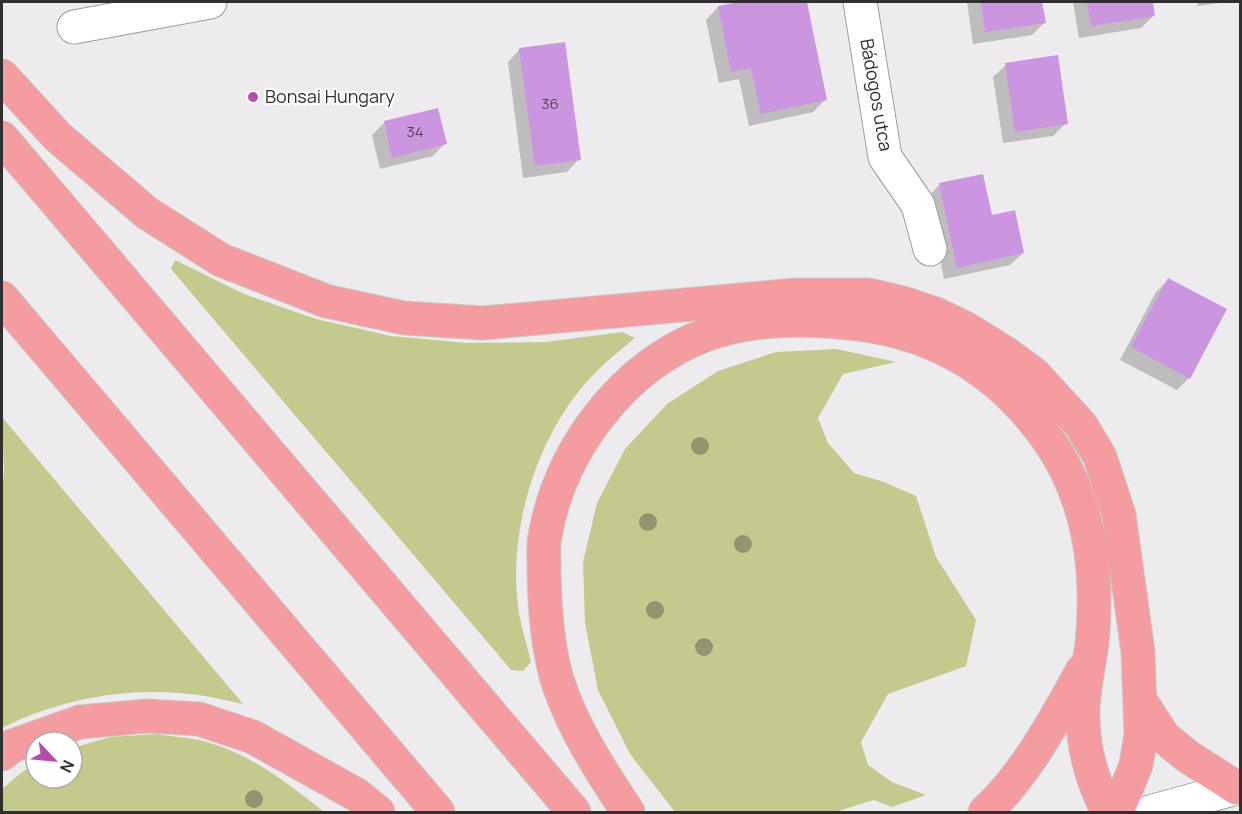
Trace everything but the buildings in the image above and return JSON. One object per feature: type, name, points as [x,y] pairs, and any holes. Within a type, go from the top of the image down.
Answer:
[{"type":"highway","points":[[2,76],[58,137],[147,213],[221,260],[326,302],[404,318],[483,323],[795,295],[869,295],[936,314],[967,329],[1004,352],[1034,374],[1081,425],[1100,457],[1119,515],[1138,652],[1141,735],[1130,782],[1117,813]]},
{"type":"highway","points":[[2,138],[574,813]]},
{"type":"highway","points":[[2,298],[438,813]]},
{"type":"highway","points":[[628,813],[571,716],[553,665],[544,597],[544,538],[559,483],[585,434],[618,394],[658,360],[705,335],[756,323],[809,320],[868,324],[918,336],[946,349],[1000,385],[1048,439],[1064,466],[1086,521],[1094,584],[1092,644],[1083,710],[1090,769],[1108,813]]},
{"type":"highway","points":[[985,813],[1037,747],[1089,659]]},
{"type":"highway","points":[[1140,699],[1164,737],[1188,756],[1239,788]]},
{"type":"highway","points":[[2,754],[12,746],[80,722],[147,716],[200,719],[253,737],[357,795],[378,813]]},
{"type":"street","points":[[74,27],[210,2]]},
{"type":"street","name":"Bádogos utca","points":[[860,2],[885,157],[918,205],[930,249]]},
{"type":"street","points":[[1150,813],[1239,788]]},
{"type":"green space","points":[[175,260],[244,294],[316,319],[391,336],[468,343],[546,342],[622,332],[635,338],[602,367],[576,395],[558,422],[543,451],[531,483],[522,516],[517,549],[516,581],[519,613],[531,662],[523,671],[511,670],[171,269]]},
{"type":"green space","points":[[837,349],[896,362],[843,374],[818,418],[828,443],[854,473],[884,482],[916,496],[936,557],[976,620],[966,666],[888,694],[861,742],[868,765],[892,782],[926,795],[892,807],[874,800],[835,812],[675,812],[630,754],[598,690],[585,623],[583,562],[597,503],[625,449],[667,404],[718,371],[776,352]]},
{"type":"green space","points":[[2,417],[243,704],[204,696],[173,693],[123,694],[97,697],[48,709],[2,728],[2,490],[4,472]]},
{"type":"green space","points":[[157,734],[220,746],[267,770],[324,812],[2,812],[2,789],[24,771],[24,790],[84,790],[84,745],[110,737]]},
{"type":"place","name":"Bonsai Hungary","points":[[253,97]]}]
